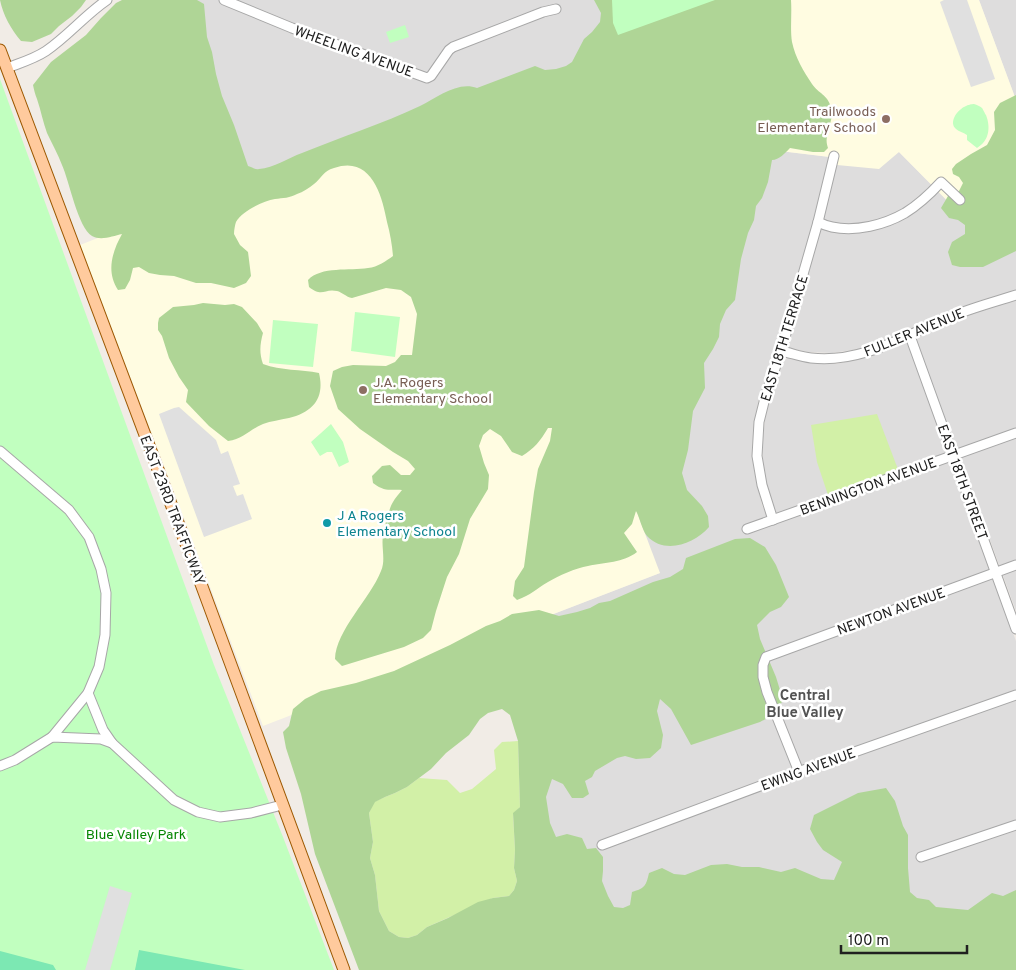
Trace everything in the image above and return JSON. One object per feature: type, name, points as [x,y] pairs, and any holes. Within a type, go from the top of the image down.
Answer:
[{"type":"main road","name":"EAST 23RD TRAFFICWAY","points":[[0,50],[344,970]]},
{"type":"street","points":[[7,68],[46,51],[107,0]]},
{"type":"street","name":"WHEELING AVENUE","points":[[224,0],[242,3],[292,28],[426,78],[431,76],[453,47],[556,9]]},
{"type":"street","name":"EAST 18TH TERRACE","points":[[773,520],[762,485],[757,456],[759,422],[818,222],[834,156]]},
{"type":"street","points":[[818,222],[832,227],[847,228],[875,225],[904,213],[925,198],[941,182],[960,200]]},
{"type":"street","name":"FULLER AVENUE","points":[[781,351],[811,358],[840,358],[866,352],[910,336],[950,316],[1016,295]]},
{"type":"street","name":"EAST 18TH STREET","points":[[910,336],[1016,629]]},
{"type":"street","name":"BENNINGTON AVENUE","points":[[747,529],[1016,433]]},
{"type":"street","points":[[0,452],[68,510],[89,537],[101,569],[106,593],[105,635],[99,667],[88,693],[52,737],[15,760],[0,766]]},
{"type":"street","name":"NEWTON AVENUE","points":[[799,772],[767,692],[763,677],[763,665],[766,657],[1016,565]]},
{"type":"street","points":[[88,693],[103,730],[112,743],[174,800],[198,812],[220,817],[282,805]]},
{"type":"street","name":"EWING AVENUE","points":[[602,845],[799,772],[1016,695]]},
{"type":"street","points":[[52,737],[101,739],[112,743]]},
{"type":"street","points":[[921,857],[1016,825]]},
{"type":"shaded area","points":[[196,0],[612,0],[780,151],[838,158],[837,165],[899,152],[990,244],[1016,233],[1016,292],[978,302],[888,340],[859,349],[832,353],[808,352],[776,345],[758,403],[752,447],[755,475],[762,505],[772,525],[946,462],[950,463],[1016,641],[1016,970],[736,934],[608,920],[548,839],[539,783],[486,640],[660,573],[248,179],[215,95]]},
{"type":"shaded area","name":"Trailwoods Elementary School","points":[[715,0],[979,0],[1016,100],[990,244],[899,152],[879,169],[837,165],[838,158],[780,151]]},
{"type":"shaded area","points":[[944,0],[967,0],[995,79],[971,87],[940,2]]},
{"type":"shaded area","points":[[979,0],[1016,0],[1016,100]]},
{"type":"shaded area","name":"J.A. Rogers Elementary School","points":[[476,88],[660,573],[263,726],[80,245]]},
{"type":"shaded area","points":[[1016,299],[1016,611],[957,450],[779,514],[776,513],[767,489],[762,445],[766,412],[783,360],[788,358],[836,364],[850,361],[865,357],[963,316]]},
{"type":"shaded area","points":[[179,407],[216,440],[221,454],[228,451],[240,484],[233,486],[237,496],[243,494],[252,519],[204,537],[159,414]]},
{"type":"shaded area","points":[[110,886],[132,893],[110,970],[85,970]]},
{"type":"green space","points":[[0,0],[86,0],[72,16],[51,34],[32,42],[21,41],[17,36],[5,16]]},
{"type":"green space","points":[[122,0],[197,0],[204,4],[207,37],[222,96],[248,166],[258,169],[276,165],[391,119],[455,89],[470,86],[477,88],[535,66],[545,70],[566,66],[572,62],[584,39],[600,22],[601,13],[594,0],[791,0],[791,37],[795,53],[812,84],[827,99],[832,111],[827,140],[828,148],[824,152],[813,152],[790,148],[779,158],[772,160],[768,182],[762,198],[756,206],[754,220],[748,233],[741,259],[735,300],[726,310],[720,324],[719,337],[704,363],[705,388],[693,411],[688,450],[682,473],[687,490],[702,506],[708,516],[709,527],[688,542],[671,546],[662,545],[654,542],[647,536],[636,511],[632,524],[624,533],[637,552],[632,556],[567,572],[517,600],[513,596],[515,581],[524,567],[538,469],[550,441],[552,428],[548,428],[537,444],[522,456],[512,452],[501,436],[490,429],[483,435],[479,446],[489,475],[488,489],[470,519],[459,554],[447,577],[431,630],[423,638],[404,647],[342,666],[335,659],[337,648],[347,626],[376,582],[381,571],[383,536],[387,519],[391,505],[402,490],[381,488],[373,483],[372,476],[382,466],[390,465],[401,475],[410,475],[415,469],[408,461],[360,429],[338,409],[330,386],[333,371],[353,365],[386,366],[395,362],[401,355],[412,355],[417,314],[411,297],[401,290],[386,288],[352,298],[333,290],[317,292],[309,287],[308,280],[328,271],[372,267],[382,264],[393,256],[382,200],[366,172],[357,167],[347,165],[334,168],[327,171],[304,191],[259,204],[239,218],[234,234],[240,245],[248,252],[251,276],[246,283],[234,288],[211,283],[196,283],[174,276],[149,273],[139,267],[133,268],[125,289],[118,290],[114,283],[111,269],[115,248],[122,234],[99,238],[92,236],[82,224],[65,172],[47,133],[33,85],[51,62],[86,35],[116,3]]},
{"type":"green space","points":[[612,0],[715,0],[618,35],[613,23]]},
{"type":"green space","points":[[405,25],[409,37],[390,43],[386,32]]},
{"type":"green space","name":"Blue Valley Park","points":[[0,79],[214,665],[334,970],[0,970]]},
{"type":"green space","points":[[1016,95],[1016,251],[983,267],[952,265],[948,252],[952,242],[965,234],[965,225],[958,220],[949,218],[941,208],[948,196],[959,191],[963,183],[959,177],[953,174],[952,169],[956,164],[987,145],[995,130],[994,112],[1000,103]]},
{"type":"green space","points":[[974,104],[979,106],[986,115],[989,129],[984,142],[977,148],[967,140],[967,135],[956,129],[953,123],[955,116],[960,110],[967,105]]},
{"type":"green space","points":[[203,303],[234,304],[242,307],[257,323],[263,333],[260,348],[263,364],[277,368],[319,373],[320,390],[311,408],[289,418],[263,424],[238,438],[228,441],[209,426],[186,402],[188,390],[169,358],[162,336],[158,330],[159,318],[173,307]]},
{"type":"green space","points":[[355,312],[400,317],[395,357],[351,351]]},
{"type":"green space","points":[[273,320],[318,324],[313,367],[269,363]]},
{"type":"green space","points":[[877,414],[899,472],[829,498],[817,462],[811,425]]},
{"type":"green space","points":[[331,424],[343,442],[349,462],[339,467],[332,452],[327,452],[320,456],[311,442]]},
{"type":"green space","points":[[750,538],[765,547],[776,565],[789,597],[781,607],[770,612],[757,625],[760,639],[776,677],[783,700],[775,714],[760,722],[691,745],[671,709],[660,699],[657,711],[663,735],[661,748],[650,758],[636,759],[625,756],[617,758],[595,771],[592,777],[585,781],[589,794],[583,798],[572,798],[563,784],[552,779],[546,797],[550,823],[556,837],[567,834],[582,838],[587,849],[596,848],[603,857],[602,881],[614,907],[623,908],[630,905],[632,892],[644,886],[649,873],[662,868],[674,874],[685,875],[711,865],[727,864],[742,867],[759,867],[781,872],[795,868],[821,879],[834,880],[842,862],[823,850],[817,842],[810,829],[814,815],[858,793],[886,788],[895,801],[908,835],[910,892],[917,898],[929,900],[936,907],[968,910],[992,893],[1003,896],[1016,890],[1016,970],[359,970],[315,854],[301,794],[286,748],[283,732],[289,726],[293,709],[305,699],[321,691],[356,683],[394,671],[512,614],[539,610],[559,616],[610,601],[653,582],[670,577],[683,569],[686,558],[735,539]],"holes":[[[502,709],[510,715],[518,741],[520,807],[513,813],[514,868],[517,881],[514,890],[509,896],[478,902],[427,927],[417,935],[408,938],[399,937],[389,931],[379,911],[375,875],[370,858],[373,842],[369,813],[375,802],[407,787],[431,769],[446,753],[469,735],[480,719],[488,713]]]},
{"type":"green space","points":[[518,741],[520,807],[513,814],[514,868],[517,881],[514,890],[509,896],[493,898],[427,927],[417,935],[408,938],[399,937],[389,931],[379,911],[375,875],[370,858],[373,842],[369,813],[374,802],[407,787],[419,778],[447,780],[460,793],[472,789],[496,769],[494,750],[502,742]]},
{"type":"green space","points":[[139,950],[245,970],[135,970]]},
{"type":"green space","points":[[0,951],[53,965],[56,970],[0,970]]},
{"type":"place","name":"Trailwoods Elementary School","points":[[886,119]]},
{"type":"place","name":"J.A. Rogers Elementary School","points":[[363,390]]},
{"type":"place","name":"J A Rogers Elementary School","points":[[327,523]]},
{"type":"district","name":"Central Blue Valley","points":[[805,704]]}]
